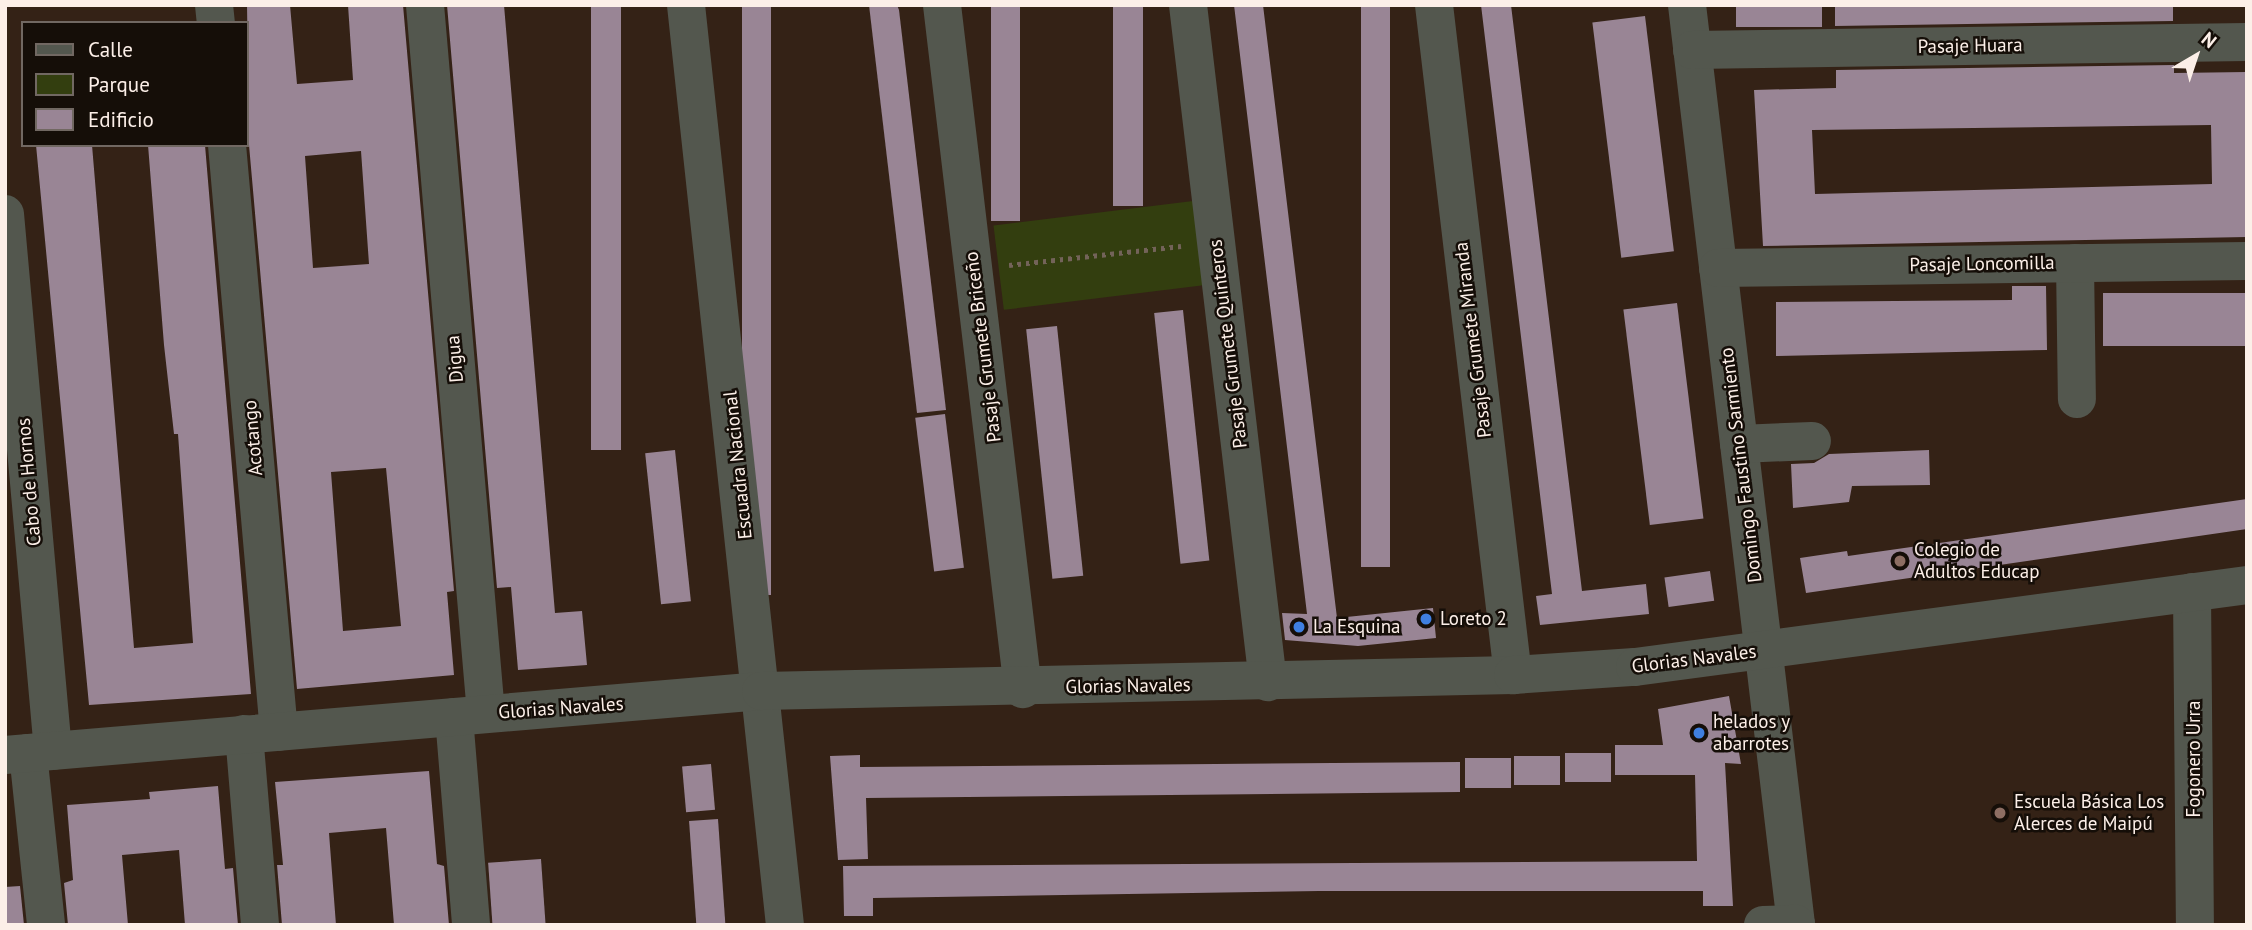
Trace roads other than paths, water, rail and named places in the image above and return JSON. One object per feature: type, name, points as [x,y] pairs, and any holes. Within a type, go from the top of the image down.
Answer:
[{"type":"street","name":"Digua","points":[[425,5],[470,715],[471,925]]},
{"type":"street","name":"Escuadra Nacional","points":[[686,5],[785,925]]},
{"type":"street","name":"Pasaje Grumete Briceño","points":[[942,5],[1023,688]]},
{"type":"street","name":"Pasaje Grumete Quinteros","points":[[1188,5],[1268,682]]},
{"type":"street","name":"Pasaje Grumete Miranda","points":[[1434,5],[1513,676]]},
{"type":"street","name":"Domingo Faustino Sarmiento","points":[[1687,5],[1796,924]]},
{"type":"street","name":"Pasaje Huara","points":[[1692,50],[2247,42]]},
{"type":"street","name":"Acotango","points":[[227,147],[262,733],[260,925]]},
{"type":"street","name":"Cabo de Hornos","points":[[6,238],[29,753],[46,925]]},
{"type":"street","name":"Pasaje Loncomilla","points":[[1718,268],[2247,261]]},
{"type":"street","points":[[2075,263],[2077,399]]},
{"type":"street","points":[[1739,444],[1812,441]]},
{"type":"street","name":"Glorias Navales","points":[[29,753],[761,691],[1023,688],[1513,676],[1763,651],[2247,585]]},
{"type":"street","name":"Fogonero Urra","points":[[2192,592],[2195,925]]},
{"type":"street","points":[[1763,925],[1796,924]]},
{"type":"place","name":"Colegio de Adultos Educap","points":[[1900,561]]},
{"type":"place","name":"Loreto 2","points":[[1426,619]]},
{"type":"place","name":"La Esquina","points":[[1299,627]]},
{"type":"place","name":"helados y abarrotes","points":[[1699,733]]},
{"type":"place","name":"Escuela Básica Los Alerces de Maipú","points":[[2000,813]]}]
